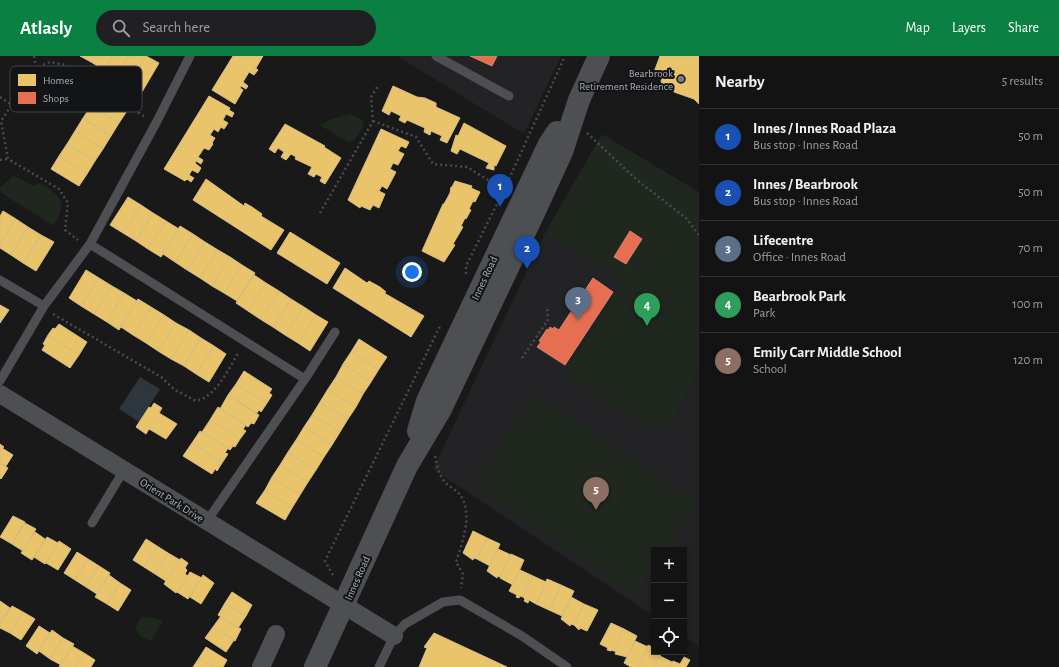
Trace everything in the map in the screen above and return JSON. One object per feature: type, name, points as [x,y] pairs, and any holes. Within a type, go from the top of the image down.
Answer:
[{"type":"street","name":"Innes Road","points":[[315,667],[407,466],[441,409],[534,213],[562,152],[578,100],[599,56]]},
{"type":"street","name":"Orient Park Drive","points":[[0,394],[394,636]]},
{"type":"street","points":[[261,667],[276,634]]},
{"type":"lane","points":[[0,381],[44,306],[90,244],[156,123],[190,56]]},
{"type":"lane","points":[[436,56],[509,96]]},
{"type":"lane","points":[[90,244],[305,379]]},
{"type":"lane","points":[[0,280],[44,306]]},
{"type":"lane","points":[[207,521],[305,379],[335,332]]},
{"type":"lane","points":[[92,523],[124,470]]},
{"type":"lane","points":[[379,667],[394,636],[405,624],[443,602],[460,600],[522,636],[567,667]]},
{"type":"path","points":[[34,56],[36,66]]},
{"type":"path","points":[[466,281],[466,266],[504,190],[565,56]]},
{"type":"path","points":[[41,66],[50,62],[66,66]]},
{"type":"path","points":[[320,213],[373,121],[371,97],[378,86]]},
{"type":"path","points":[[0,97],[10,104]]},
{"type":"path","points":[[8,159],[1,121],[10,108]]},
{"type":"path","points":[[139,112],[156,123]]},
{"type":"path","points":[[373,121],[416,137],[433,164],[467,167],[504,190]]},
{"type":"path","points":[[584,130],[637,180],[686,218],[699,235]]},
{"type":"path","points":[[0,160],[8,159],[59,189],[68,203],[65,230],[80,241],[90,244]]},
{"type":"path","points":[[44,306],[57,317],[161,377],[175,390],[196,401],[203,399],[212,392],[246,341]]},
{"type":"path","points":[[522,358],[548,320],[548,307]]},
{"type":"path","points":[[333,575],[325,561],[417,371],[442,323]]},
{"type":"path","points":[[435,453],[438,471],[445,483],[461,495],[466,509],[464,535],[456,562],[463,574],[460,600]]},
{"type":"shaded area","points":[[397,56],[561,56],[524,134]]},
{"type":"shaded area","points":[[351,114],[362,120],[364,125],[355,139],[349,143],[320,125],[331,119]]},
{"type":"shaded area","points":[[602,134],[699,192],[699,370],[673,421],[661,430],[653,431],[644,427],[564,374],[623,282],[545,233]]},
{"type":"shaded area","points":[[14,175],[33,186],[41,183],[58,197],[61,201],[61,211],[54,226],[0,192],[0,188]]},
{"type":"shaded area","points":[[545,233],[623,282],[565,374],[673,421],[699,370],[699,646],[687,638],[687,547],[651,547],[651,614],[433,469]]},
{"type":"shaded area","points":[[140,377],[160,389],[139,422],[119,409]]},
{"type":"shaded area","points":[[536,393],[698,504],[668,547],[651,547],[651,571],[634,596],[473,485]]},
{"type":"shaded area","points":[[141,617],[155,618],[163,621],[151,641],[140,636],[135,628]]},
{"type":"building: Homes","points":[[80,56],[95,56],[91,62]]},
{"type":"building: Homes","points":[[95,56],[112,56],[106,66],[98,66],[91,62]]},
{"type":"building: Homes","points":[[112,56],[129,56],[123,66],[106,66]]},
{"type":"building: Homes","points":[[129,56],[146,56],[140,66],[123,66]]},
{"type":"building: Homes","points":[[146,56],[159,63],[142,92],[142,66],[140,66]]},
{"type":"building: Homes","points":[[233,56],[263,56],[256,68],[253,66],[258,70],[254,75],[249,72],[243,82],[248,86],[246,89],[241,86],[240,88],[243,90],[235,104],[212,90]]},
{"type":"building: Homes","name":"Bearbrook Retirement Residence","points":[[660,56],[699,56],[699,104],[694,99],[674,92],[673,89],[662,84],[661,81],[663,77],[654,72]]},
{"type":"building: Homes","points":[[393,86],[417,97],[425,98],[436,103],[436,107],[460,118],[447,143],[440,140],[442,136],[431,131],[430,135],[424,132],[425,128],[407,120],[405,123],[399,120],[401,116],[391,111],[389,115],[382,111]]},
{"type":"building: Homes","points":[[209,96],[230,108],[229,110],[234,113],[232,117],[226,114],[223,120],[228,123],[224,129],[221,127],[218,132],[214,129],[210,135],[215,138],[212,143],[213,144],[209,150],[204,148],[198,157],[203,160],[201,164],[196,161],[195,163],[201,168],[198,173],[192,170],[189,175],[194,178],[191,182],[187,179],[185,181],[164,169]]},
{"type":"building: Homes","points":[[87,112],[101,112],[119,123],[111,136],[83,118]]},
{"type":"building: Homes","points":[[101,112],[126,112],[119,123]]},
{"type":"building: Homes","points":[[83,118],[111,136],[103,149],[75,131]]},
{"type":"building: Homes","points":[[464,123],[506,146],[496,166],[494,165],[494,170],[486,168],[489,163],[460,149],[457,154],[451,151],[456,135],[458,136]]},
{"type":"building: Homes","points":[[285,124],[325,146],[324,147],[341,158],[325,184],[320,181],[322,177],[316,174],[314,177],[308,174],[312,167],[295,159],[296,157],[291,154],[286,160],[281,157],[284,152],[278,148],[275,153],[269,149]]},
{"type":"building: Homes","points":[[381,129],[409,142],[406,148],[401,146],[398,151],[404,154],[398,165],[393,163],[390,169],[396,172],[387,189],[382,186],[379,191],[385,194],[379,208],[373,205],[370,210],[361,206],[360,208],[348,200]]},
{"type":"building: Homes","points":[[75,131],[103,149],[95,161],[67,144]]},
{"type":"building: Homes","points":[[67,144],[95,161],[87,174],[59,156]]},
{"type":"building: Homes","points":[[59,156],[87,174],[79,186],[51,169]]},
{"type":"building: Homes","points":[[206,179],[244,206],[245,203],[252,207],[262,214],[261,216],[284,230],[271,250],[193,200]]},
{"type":"building: Homes","points":[[455,181],[472,186],[471,188],[480,192],[475,202],[473,201],[469,209],[471,210],[466,219],[465,218],[461,226],[463,227],[453,244],[455,245],[444,262],[422,251]]},
{"type":"building: Homes","points":[[128,197],[141,205],[123,233],[110,225]]},
{"type":"building: Homes","points":[[141,205],[153,213],[136,241],[123,233]]},
{"type":"building: Homes","points":[[3,211],[16,219],[0,244],[0,216]]},
{"type":"building: Homes","points":[[153,213],[166,221],[148,249],[136,241]]},
{"type":"building: Homes","points":[[16,219],[28,227],[11,255],[0,248],[0,244]]},
{"type":"building: Homes","points":[[166,221],[179,229],[161,257],[148,249]]},
{"type":"building: Homes","points":[[180,226],[193,234],[175,262],[163,254]]},
{"type":"building: Homes","points":[[28,227],[41,235],[23,263],[11,255]]},
{"type":"building: Homes","points":[[290,232],[340,263],[327,284],[277,253]]},
{"type":"building: Homes","points":[[193,234],[205,242],[187,270],[175,262]]},
{"type":"building: Homes","points":[[41,235],[54,242],[36,271],[23,263]]},
{"type":"building: Homes","points":[[205,242],[218,250],[200,278],[187,270]]},
{"type":"building: Homes","points":[[218,250],[230,257],[212,286],[200,278]]},
{"type":"building: Homes","points":[[230,257],[242,265],[224,293],[212,286]]},
{"type":"building: Homes","points":[[242,265],[255,273],[237,301],[224,293]]},
{"type":"building: Homes","points":[[345,268],[367,283],[369,281],[380,287],[386,292],[384,293],[424,316],[411,337],[333,288]]},
{"type":"building: Homes","points":[[86,270],[99,278],[81,306],[69,298]]},
{"type":"building: Homes","points":[[254,275],[266,283],[248,311],[236,303]]},
{"type":"building: Homes","points":[[99,278],[112,286],[94,314],[81,306]]},
{"type":"building: Homes","points":[[266,283],[279,291],[260,319],[248,311]]},
{"type":"building: Homes","points":[[112,286],[124,293],[107,322],[94,314]]},
{"type":"building: Homes","points":[[279,291],[291,299],[273,327],[260,319]]},
{"type":"building: Homes","points":[[124,293],[137,301],[119,330],[107,322]]},
{"type":"building: Homes","points":[[138,299],[151,307],[133,335],[121,327]]},
{"type":"building: Homes","points":[[291,299],[304,307],[285,335],[273,327]]},
{"type":"building: Homes","points":[[0,305],[9,310],[0,323]]},
{"type":"building: Homes","points":[[151,307],[164,315],[146,343],[133,335]]},
{"type":"building: Homes","points":[[304,307],[316,315],[298,343],[285,335]]},
{"type":"building: Homes","points":[[164,315],[176,323],[158,351],[146,343]]},
{"type":"building: Homes","points":[[316,315],[328,322],[310,351],[298,343]]},
{"type":"building: Homes","points":[[176,323],[189,330],[171,359],[158,351]]},
{"type":"building: Homes","points":[[59,324],[87,342],[79,355],[48,335],[53,328],[55,329]]},
{"type":"building: Homes","points":[[189,330],[201,338],[184,366],[171,359]]},
{"type":"building: Homes","points":[[48,335],[79,355],[70,368],[42,350],[45,345],[43,344]]},
{"type":"building: Homes","points":[[201,338],[214,346],[196,374],[184,366]]},
{"type":"building: Homes","points":[[359,339],[387,357],[379,369],[351,352]]},
{"type":"building: Homes","points":[[214,346],[226,354],[209,382],[196,374]]},
{"type":"building: Homes","points":[[351,352],[379,369],[371,382],[343,364]]},
{"type":"building: Homes","points":[[343,364],[371,382],[363,394],[336,377]]},
{"type":"building: Homes","points":[[244,371],[272,389],[269,393],[272,395],[267,403],[236,384]]},
{"type":"building: Homes","points":[[336,377],[363,394],[356,407],[328,389]]},
{"type":"building: Homes","points":[[236,384],[267,403],[261,412],[259,410],[257,413],[228,395]]},
{"type":"building: Homes","points":[[328,389],[356,407],[348,419],[320,402]]},
{"type":"building: Homes","points":[[228,395],[259,415],[254,424],[251,423],[248,427],[220,409]]},
{"type":"building: Homes","points":[[320,402],[348,419],[340,432],[312,415]]},
{"type":"building: Homes","points":[[154,403],[162,408],[159,413],[177,424],[166,439],[149,429],[146,434],[136,427],[149,407],[151,408]]},
{"type":"building: Homes","points":[[218,407],[246,425],[243,429],[246,431],[240,439],[210,420]]},
{"type":"building: Homes","points":[[312,415],[340,432],[332,445],[304,427]]},
{"type":"building: Homes","points":[[210,420],[240,439],[235,447],[233,446],[230,450],[202,432]]},
{"type":"building: Homes","points":[[304,427],[332,445],[324,457],[296,440]]},
{"type":"building: Homes","points":[[200,431],[228,448],[225,453],[228,454],[222,463],[192,443]]},
{"type":"building: Homes","points":[[296,440],[324,457],[316,470],[288,452]]},
{"type":"building: Homes","points":[[192,443],[222,463],[217,471],[215,469],[212,474],[183,456]]},
{"type":"building: Homes","points":[[0,444],[4,447],[2,448],[13,455],[6,466],[0,463]]},
{"type":"building: Homes","points":[[288,452],[316,470],[308,482],[280,465]]},
{"type":"building: Homes","points":[[0,463],[8,468],[1,479],[0,478]]},
{"type":"building: Homes","points":[[280,465],[308,482],[300,495],[272,477]]},
{"type":"building: Homes","points":[[272,477],[300,495],[292,508],[265,490]]},
{"type":"building: Homes","points":[[265,490],[292,508],[285,520],[256,503]]},
{"type":"building: Homes","points":[[13,516],[25,522],[12,544],[0,537]]},
{"type":"building: Homes","points":[[25,523],[36,529],[23,551],[12,544]]},
{"type":"building: Homes","points":[[473,531],[487,538],[477,559],[474,558],[473,560],[463,553]]},
{"type":"building: Homes","points":[[35,532],[45,539],[32,560],[21,553]]},
{"type":"building: Homes","points":[[47,537],[58,543],[45,564],[34,557]]},
{"type":"building: Homes","points":[[487,538],[500,544],[490,566],[477,559]]},
{"type":"building: Homes","points":[[146,539],[157,546],[144,567],[133,560]]},
{"type":"building: Homes","points":[[59,541],[71,549],[58,570],[46,563]]},
{"type":"building: Homes","points":[[157,546],[168,553],[155,574],[144,567]]},
{"type":"building: Homes","points":[[498,549],[511,555],[500,577],[498,576],[497,578],[487,571]]},
{"type":"building: Homes","points":[[77,552],[88,559],[75,580],[64,573]]},
{"type":"building: Homes","points":[[168,553],[180,560],[166,581],[155,574]]},
{"type":"building: Homes","points":[[511,554],[524,560],[513,585],[500,578]]},
{"type":"building: Homes","points":[[181,558],[188,563],[185,568],[187,570],[185,574],[188,576],[176,593],[164,584]]},
{"type":"building: Homes","points":[[88,559],[99,566],[86,587],[75,580]]},
{"type":"building: Homes","points":[[99,566],[110,573],[97,594],[86,587]]},
{"type":"building: Homes","points":[[520,570],[533,576],[523,597],[520,596],[519,598],[516,597],[517,595],[509,591]]},
{"type":"building: Homes","points":[[190,572],[202,578],[188,599],[177,592]]},
{"type":"building: Homes","points":[[109,575],[120,583],[107,604],[95,597]]},
{"type":"building: Homes","points":[[203,575],[214,583],[201,604],[190,597]]},
{"type":"building: Homes","points":[[533,576],[546,582],[536,604],[529,600],[528,603],[524,601],[525,599],[523,597]]},
{"type":"building: Homes","points":[[547,579],[561,585],[549,610],[536,604]]},
{"type":"building: Homes","points":[[120,583],[131,590],[118,611],[107,604]]},
{"type":"building: Homes","points":[[561,585],[574,591],[562,616],[549,610]]},
{"type":"building: Homes","points":[[232,592],[252,605],[246,616],[225,603]]},
{"type":"building: Homes","points":[[571,597],[584,604],[574,625],[571,624],[570,626],[561,619]]},
{"type":"building: Homes","points":[[0,601],[10,608],[0,624]]},
{"type":"building: Homes","points":[[225,603],[246,616],[238,628],[218,615]]},
{"type":"building: Homes","points":[[584,604],[598,610],[587,631],[580,628],[579,630],[574,625]]},
{"type":"building: Homes","points":[[12,606],[23,612],[10,633],[0,628],[0,624]]},
{"type":"building: Homes","points":[[23,612],[35,619],[21,640],[10,633]]},
{"type":"building: Homes","points":[[221,616],[241,629],[235,641],[213,627]]},
{"type":"building: Homes","points":[[611,623],[624,629],[614,651],[607,650],[608,648],[600,644]]},
{"type":"building: Homes","points":[[39,626],[50,633],[37,654],[26,646]]},
{"type":"building: Homes","points":[[213,627],[234,640],[226,652],[205,638]]},
{"type":"building: Homes","points":[[624,629],[637,636],[627,657],[615,654],[616,652],[614,651]]},
{"type":"building: Homes","points":[[52,630],[63,638],[50,659],[39,651]]},
{"type":"building: Homes","points":[[434,633],[507,667],[419,667],[427,648],[424,647]]},
{"type":"building: Homes","points":[[63,638],[74,644],[61,665],[50,659]]},
{"type":"building: Homes","points":[[635,641],[648,647],[638,667],[631,667],[624,663]]},
{"type":"building: Homes","points":[[648,645],[651,646],[651,655],[660,655],[654,667],[638,667]]},
{"type":"building: Homes","points":[[72,646],[84,653],[75,667],[59,667]]},
{"type":"building: Homes","points":[[206,647],[227,660],[223,667],[213,667],[199,658]]},
{"type":"building: Homes","points":[[84,653],[95,660],[91,667],[75,667]]},
{"type":"building: Homes","points":[[660,656],[672,662],[670,667],[654,667]]},
{"type":"building: Homes","points":[[684,657],[690,660],[686,667],[670,667],[673,661],[680,664]]},
{"type":"building: Homes","points":[[199,658],[213,667],[193,667]]},
{"type":"building: Shops","points":[[470,56],[497,56],[492,66]]},
{"type":"building: Shops","points":[[630,231],[642,239],[626,264],[614,257]]},
{"type":"building: Shops","points":[[593,278],[613,292],[565,365],[537,347],[547,329],[549,330],[550,327],[553,329],[554,327],[559,330]]},
{"type":"place","name":"Bearbrook Retirement Residence","points":[[681,79]]},
{"type":"place","name":"Innes / Innes Road Plaza","points":[[500,207]]},
{"type":"place","name":"Innes / Bearbrook","points":[[527,269]]},
{"type":"place","name":"Lifecentre","points":[[578,320]]},
{"type":"place","name":"Bearbrook Park","points":[[647,326]]},
{"type":"place","name":"Emily Carr Middle School","points":[[596,510]]}]
